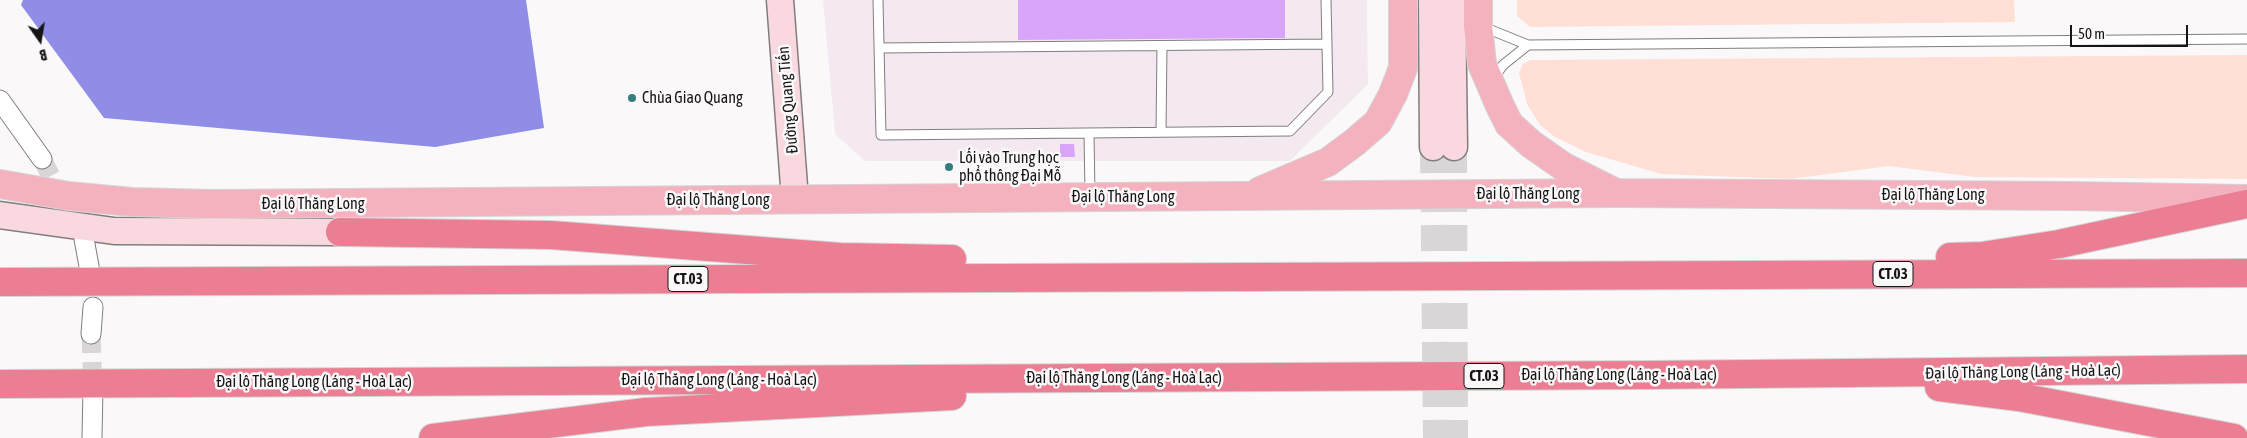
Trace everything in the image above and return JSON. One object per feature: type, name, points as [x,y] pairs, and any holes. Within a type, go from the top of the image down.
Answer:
[{"type":"highway","points":[[1540,275],[1641,261],[1889,260],[1982,256],[2110,234],[2247,204]]},
{"type":"highway","points":[[340,232],[551,235],[840,257],[1170,264],[1376,276]]},
{"type":"highway","name":"CT.03","points":[[0,282],[2247,273]]},
{"type":"highway","name":"Đại lộ Thăng Long (Láng - Hoà Lạc)","points":[[0,384],[1648,376],[2247,369]]},
{"type":"highway","points":[[1648,376],[1771,388],[1916,384],[2019,397],[2234,438]]},
{"type":"highway","points":[[433,438],[646,412],[1003,393],[1202,391],[1321,377]]},
{"type":"main road","points":[[1248,196],[1328,162],[1378,122],[1393,94],[1403,68],[1403,0]]},
{"type":"main road","points":[[1478,12],[1482,64],[1509,124],[1531,144],[1564,166],[1617,194]]},
{"type":"main road","name":"Đại lộ Thăng Long","points":[[1,180],[68,196],[132,202],[214,204],[1617,194],[2070,196],[2247,199]]},
{"type":"main road","points":[[340,232],[546,203]]},
{"type":"street","name":"Đường Quang Tiến","points":[[780,0],[796,199]]},
{"type":"street","points":[[1432,0],[1443,147],[1452,0]]},
{"type":"street","points":[[0,100],[42,159]]},
{"type":"street","name":"Đại lộ Thăng Long","points":[[0,215],[114,231],[340,232]]},
{"type":"street","points":[[84,239],[89,266]]},
{"type":"street","points":[[91,334],[93,306]]},
{"type":"street","points":[[92,438],[93,388]]},
{"type":"lane","points":[[878,0],[881,135],[1290,131],[1328,92],[1326,0]]},
{"type":"lane","points":[[1478,12],[1528,45],[2247,39]]},
{"type":"lane","points":[[879,48],[1327,44]]},
{"type":"lane","points":[[1490,83],[1503,66],[1528,45]]},
{"type":"lane","points":[[1162,46],[1162,132]]},
{"type":"lane","points":[[1089,133],[1090,198]]},
{"type":"shaded area","points":[[23,0],[526,0],[544,128],[435,147],[104,118],[21,5]]},
{"type":"shaded area","points":[[823,0],[1367,0],[1368,84],[1290,161],[865,161],[835,134]]},
{"type":"shaded area","points":[[1517,0],[2014,0],[2015,22],[1530,27],[1517,16]]},
{"type":"shaded area","points":[[2247,55],[2247,179],[1975,177],[1889,166],[1790,179],[1661,174],[1586,152],[1555,137],[1540,125],[1527,104],[1519,73],[1523,64],[1531,60]]},
{"type":"building","points":[[1018,0],[1285,0],[1285,38],[1018,40]]},
{"type":"building","points":[[1060,144],[1074,144],[1075,157],[1060,157]]},
{"type":"tunnel","points":[[1433,147],[1436,438]]},
{"type":"tunnel","points":[[1454,147],[1455,438]]},
{"type":"tunnel","points":[[42,159],[81,233]]},
{"type":"tunnel","points":[[91,334],[93,388]]},
{"type":"place","name":"Chùa Giao Quang","points":[[632,98]]},
{"type":"place","name":"Lối vào Trung học phổ thông Đại Mỗ","points":[[949,167]]}]
